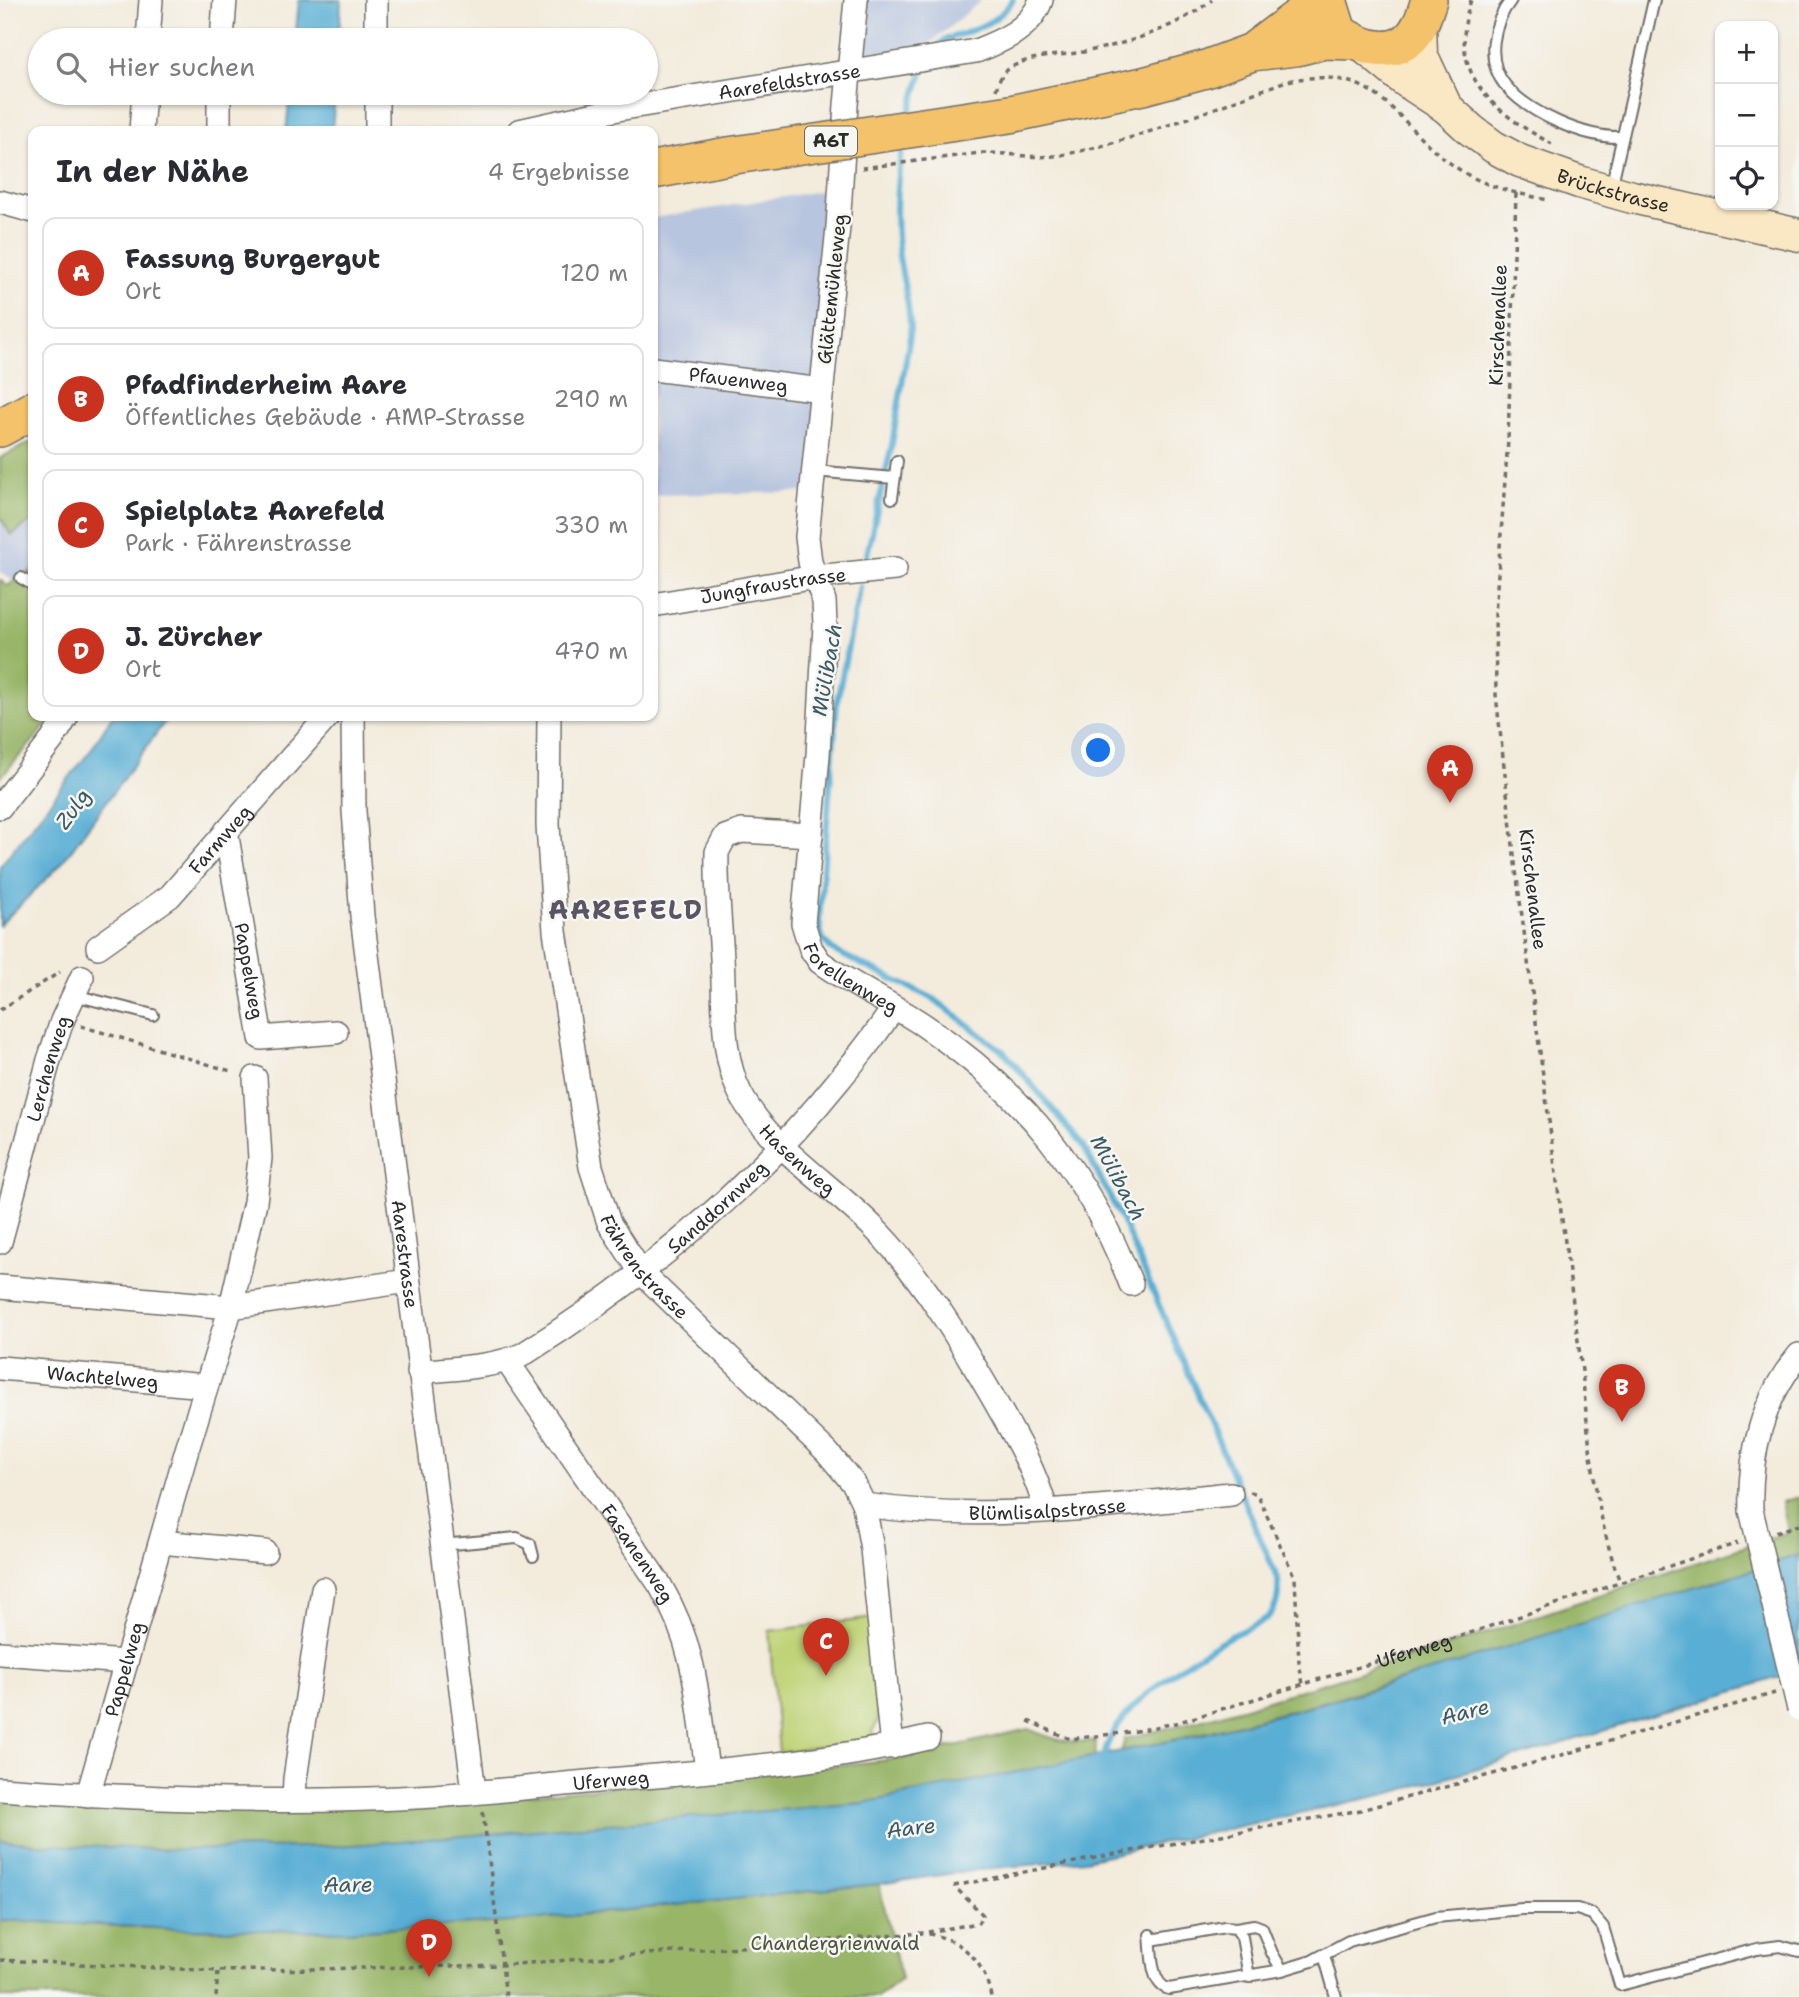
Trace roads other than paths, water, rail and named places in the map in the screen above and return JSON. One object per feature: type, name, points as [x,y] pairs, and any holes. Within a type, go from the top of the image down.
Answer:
[{"type":"highway","name":"A6T","points":[[1252,52],[1321,0]]},
{"type":"highway","name":"A6T","points":[[658,169],[728,156],[1002,118],[1143,86],[1206,69],[1252,52],[1296,47],[1324,40],[1358,44]]},
{"type":"highway","points":[[0,428],[28,413]]},
{"type":"main road","points":[[1329,0],[1339,32],[1358,44],[1383,50],[1396,47],[1410,39],[1424,9]]},
{"type":"main road","name":"Brückstrasse","points":[[1424,9],[1421,54],[1446,107]]},
{"type":"main road","name":"Brückstrasse","points":[[1358,44],[1403,79],[1446,107],[1478,136],[1520,161],[1549,173],[1610,191],[1799,235]]},
{"type":"street","points":[[149,28],[150,0]]},
{"type":"street","points":[[223,28],[225,0]]},
{"type":"street","points":[[376,0],[376,28]]},
{"type":"street","name":"Glättemühleweg","points":[[815,577],[807,537],[843,170],[856,0]]},
{"type":"street","name":"Aarefeldstrasse","points":[[658,102],[976,51],[1001,42],[1023,27],[1041,0]]},
{"type":"street","points":[[141,126],[143,105]]},
{"type":"street","points":[[219,105],[219,126]]},
{"type":"street","points":[[377,105],[377,126]]},
{"type":"street","name":"Aarefeldstrasse","points":[[541,126],[638,105]]},
{"type":"street","points":[[0,202],[28,210]]},
{"type":"street","name":"Pfauenweg","points":[[658,370],[822,390]]},
{"type":"street","name":"Jungfraustrasse","points":[[658,604],[815,577],[895,569]]},
{"type":"street","name":"Forellenweg","points":[[815,577],[824,601],[825,625],[803,923],[811,949],[820,962],[834,972],[950,1043],[1007,1092],[1040,1127],[1079,1177],[1099,1210],[1131,1284]]},
{"type":"street","points":[[0,807],[64,721]]},
{"type":"street","name":"Farmweg","points":[[99,947],[170,896],[324,721]]},
{"type":"street","name":"Aarestrasse","points":[[353,721],[354,811],[362,916],[419,1371],[478,1796]]},
{"type":"street","name":"Fährenstrasse","points":[[549,721],[548,825],[555,931],[591,1167],[609,1223],[641,1272],[827,1452],[854,1484],[864,1505],[872,1549],[891,1746]]},
{"type":"street","name":"Pappelweg","points":[[226,831],[261,1038],[336,1032]]},
{"type":"street","name":"Hasenweg","points":[[811,835],[742,831],[725,837],[717,852],[729,1061],[740,1093],[749,1108],[782,1147],[874,1228],[931,1296],[958,1337],[1033,1468],[1046,1510]]},
{"type":"street","name":"Lerchenweg","points":[[0,1242],[72,981]]},
{"type":"street","name":"Sanddornweg","points":[[419,1371],[507,1361],[536,1346],[641,1272],[782,1147],[874,1036],[893,1008]]},
{"type":"street","name":"Pappelweg","points":[[88,1795],[231,1307],[256,1202],[260,1158],[255,1078]]},
{"type":"street","points":[[0,1287],[231,1307],[408,1282]]},
{"type":"street","points":[[1799,1355],[1778,1387],[1763,1418],[1750,1478],[1751,1510],[1799,1709]]},
{"type":"street","name":"Fasanenweg","points":[[507,1361],[660,1586],[680,1622],[694,1672],[707,1771]]},
{"type":"street","name":"Wachtelweg","points":[[0,1368],[206,1386]]},
{"type":"street","name":"Blümlisalpstrasse","points":[[864,1505],[904,1511],[988,1514],[1240,1493]]},
{"type":"street","points":[[161,1542],[265,1552]]},
{"type":"street","points":[[294,1800],[323,1588]]},
{"type":"street","points":[[0,1653],[126,1662]]},
{"type":"street","name":"Uferweg","points":[[0,1789],[88,1795],[294,1800],[478,1796],[838,1757],[928,1738]]},
{"type":"lane","points":[[1511,0],[1500,14],[1494,36],[1495,66],[1505,85],[1530,106],[1559,122],[1605,138],[1621,137]]},
{"type":"lane","points":[[1610,191],[1654,0]]},
{"type":"lane","points":[[892,498],[888,478],[897,461]]},
{"type":"lane","points":[[814,471],[888,478]]},
{"type":"lane","points":[[21,578],[28,582]]},
{"type":"lane","points":[[72,981],[153,1015]]},
{"type":"lane","points":[[442,1545],[517,1538],[530,1544],[533,1556]]},
{"type":"lane","points":[[1282,1970],[1262,1928],[1254,1925],[1150,1938],[1157,1982],[1163,1988],[1250,1977],[1282,1970],[1324,1955],[1349,1941],[1436,1917],[1522,1909],[1577,1909],[1592,1914],[1603,1927],[1620,1985],[1758,1949],[1780,1946],[1799,1951]]},
{"type":"lane","points":[[1236,1928],[1242,1937],[1250,1977]]},
{"type":"lane","points":[[1324,1955],[1336,1997]]},
{"type":"water","points":[[299,0],[341,0],[340,28],[296,28]]},
{"type":"water","points":[[289,105],[334,105],[332,126],[287,126]]},
{"type":"water","name":"Zulg","points":[[109,721],[165,721],[61,864],[0,925],[0,866],[90,751]]},
{"type":"water","name":"Aare","points":[[1799,1555],[1799,1671],[1391,1793],[1085,1860],[510,1922],[343,1931],[176,1929],[0,1920],[0,1840],[46,1845],[181,1850],[339,1846],[863,1803],[1195,1736],[1367,1691]]},
{"type":"waterway","name":"Mülibach","points":[[938,46],[946,39],[991,21],[1013,0]]},
{"type":"waterway","name":"Mülibach","points":[[908,118],[922,73]]},
{"type":"waterway","name":"Mülibach","points":[[866,559],[892,444],[910,336],[896,213],[903,143]]},
{"type":"waterway","name":"Mülibach","points":[[860,587],[837,701],[819,920],[822,938],[832,950],[934,999],[1005,1053],[1083,1145],[1122,1220],[1278,1579],[1277,1602],[1270,1615],[1211,1647],[1152,1690],[1118,1725],[1108,1743],[1104,1761]]},
{"type":"place","name":"Fassung Burgergut","points":[[1450,803]]},
{"type":"place","name":"Pfadfinderheim Aare","points":[[1622,1422]]},
{"type":"place","name":"Spielplatz Aarefeld","points":[[826,1676]]},
{"type":"place","name":"J. Zürcher","points":[[429,1977]]},
{"type":"district","name":"AAREFELD","points":[[626,909]]},
{"type":"park label","name":"Chandergrienwald","points":[[835,1943]]}]
